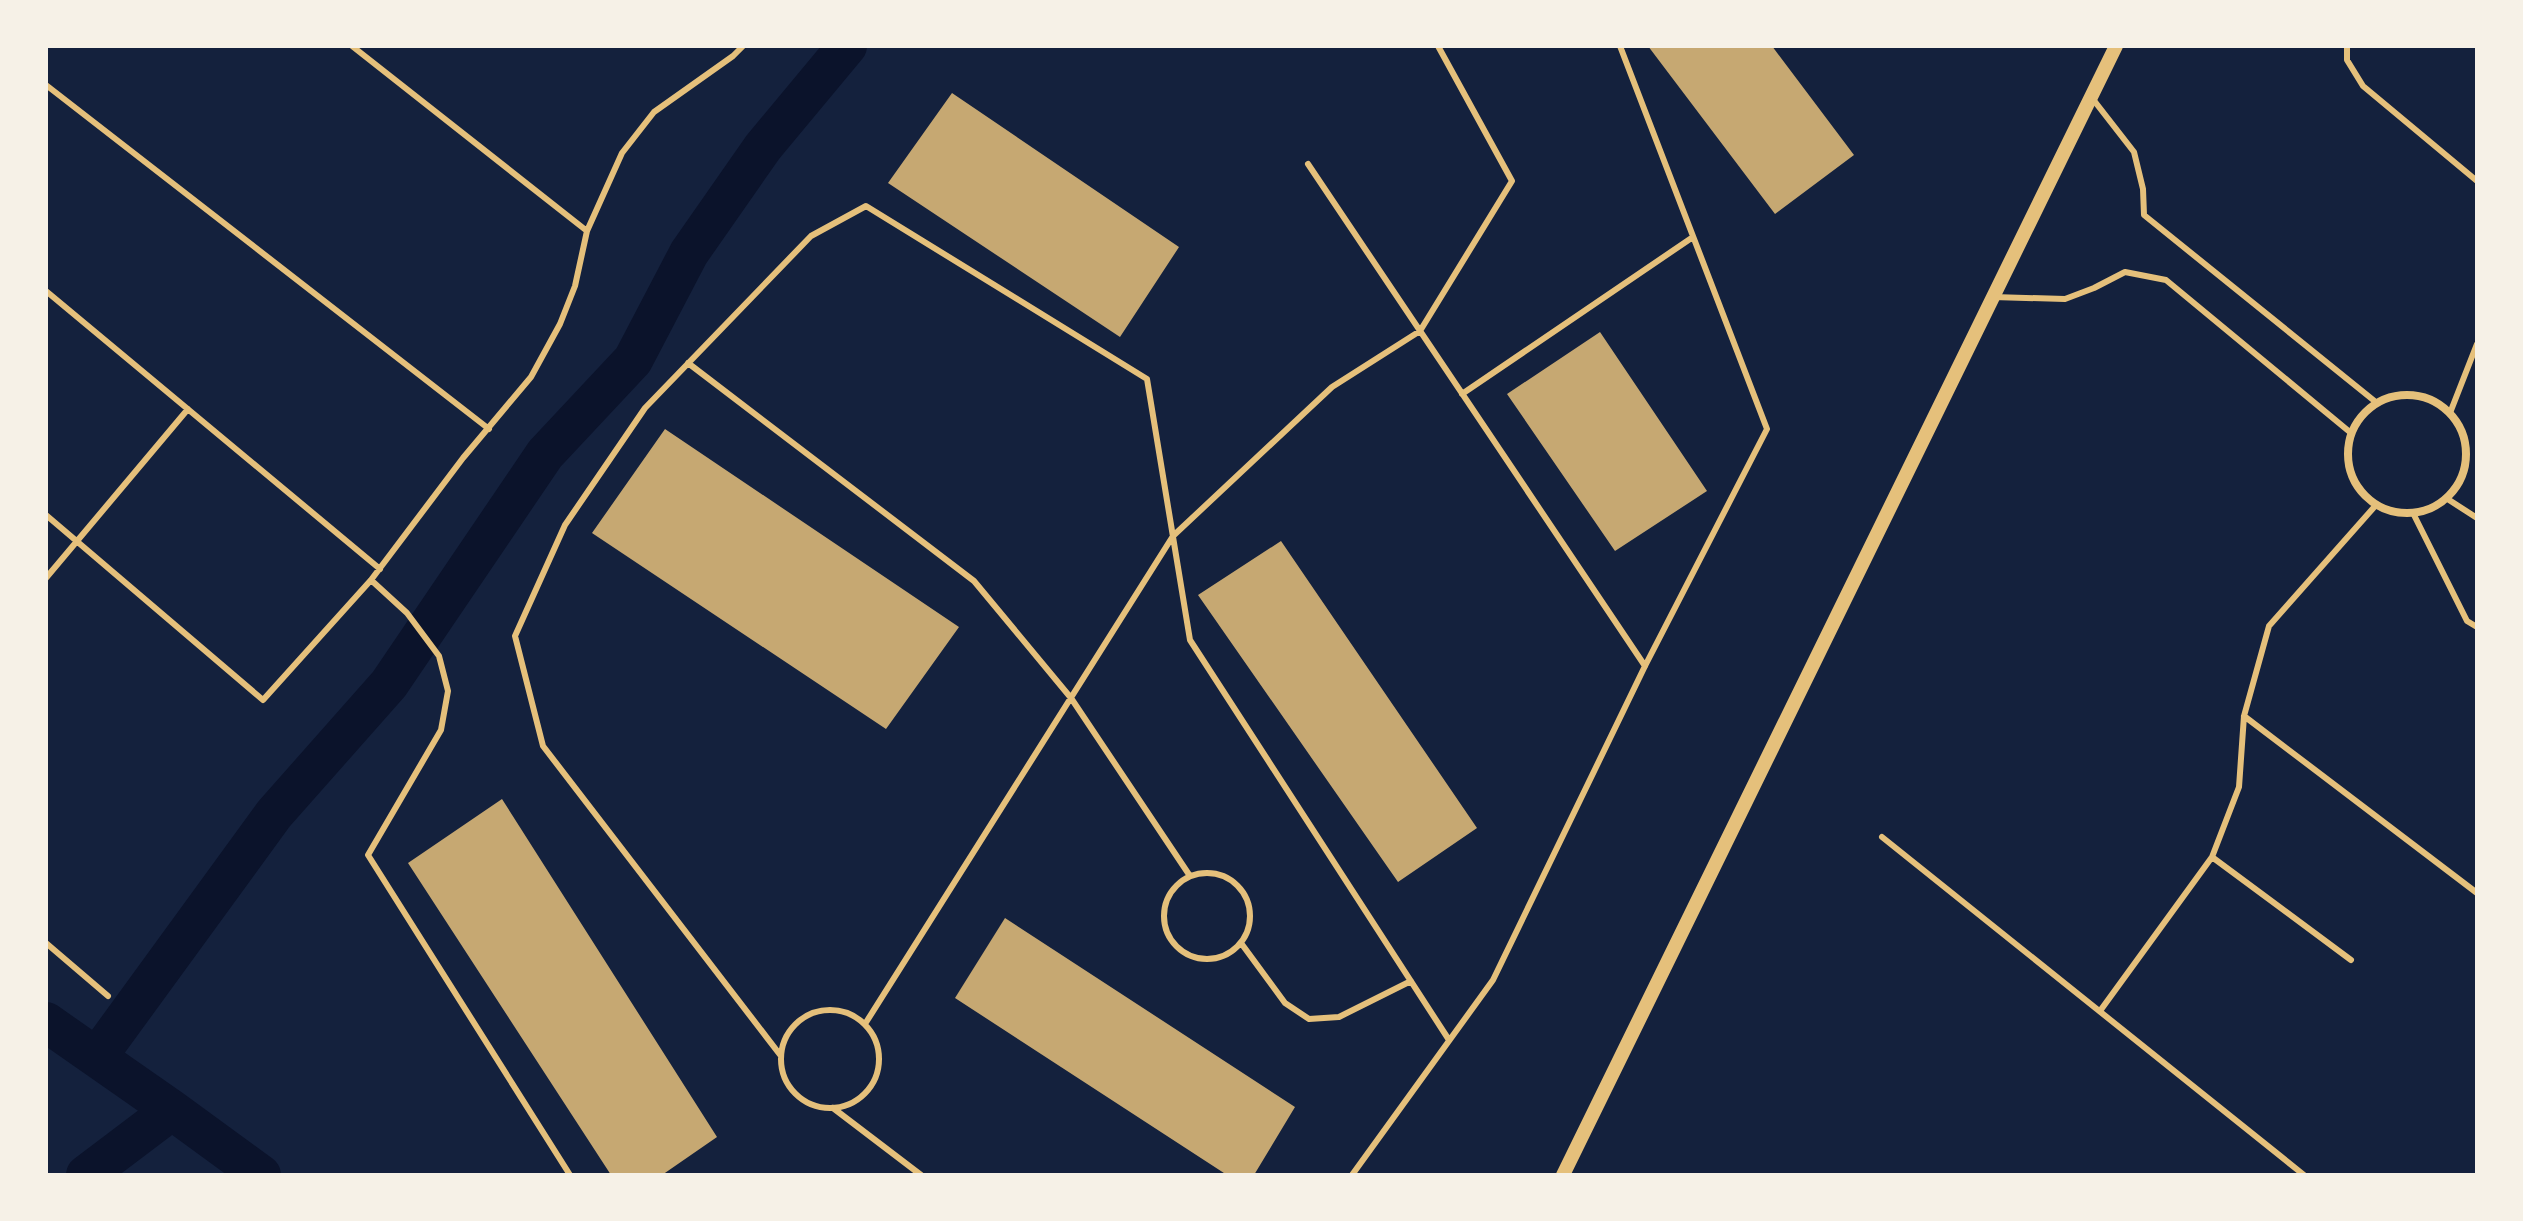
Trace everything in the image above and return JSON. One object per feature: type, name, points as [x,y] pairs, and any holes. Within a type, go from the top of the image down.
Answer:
[{"type":"street","points":[[1563,1175],[2116,46]]},
{"type":"street","points":[[2397,396],[2417,396],[2434,402],[2450,413],[2460,429],[2465,447],[2465,466],[2458,484],[2446,498],[2431,509],[2413,513],[2394,512],[2376,505],[2361,492],[2351,474],[2347,454],[2351,433],[2362,416],[2377,403],[2397,396]]},
{"type":"lane","points":[[352,46],[587,231]]},
{"type":"lane","points":[[46,515],[263,700],[371,580],[463,458],[531,377],[560,324],[575,286],[587,231],[622,153],[654,112],[743,46]]},
{"type":"lane","points":[[865,1024],[1173,536],[1332,387],[1420,331],[1512,181],[1438,46]]},
{"type":"lane","points":[[1352,1175],[1493,980],[1645,666],[1767,429],[1620,46]]},
{"type":"lane","points":[[2347,46],[2347,60],[2363,86],[2477,181]]},
{"type":"lane","points":[[46,85],[489,429]]},
{"type":"lane","points":[[2091,97],[2134,152],[2143,189],[2144,215],[2377,403]]},
{"type":"lane","points":[[1308,164],[1645,666]]},
{"type":"lane","points":[[781,1056],[543,746],[515,636],[565,525],[645,408],[811,236],[866,206],[1147,379],[1190,640],[1449,1040]]},
{"type":"lane","points":[[1462,394],[1693,237]]},
{"type":"lane","points":[[1993,297],[2065,299],[2125,272],[2166,280],[2351,433]]},
{"type":"lane","points":[[46,291],[380,569]]},
{"type":"lane","points":[[2450,413],[2477,344]]},
{"type":"lane","points":[[688,363],[974,581],[1071,698],[1190,876]]},
{"type":"lane","points":[[46,578],[188,409]]},
{"type":"lane","points":[[2446,498],[2477,518]]},
{"type":"lane","points":[[2100,1011],[2212,857],[2239,787],[2244,716],[2269,626],[2376,505]]},
{"type":"lane","points":[[2413,513],[2467,621],[2477,627]]},
{"type":"lane","points":[[371,580],[407,613],[439,656],[448,691],[441,730],[368,855],[570,1175]]},
{"type":"lane","points":[[2244,716],[2477,893]]},
{"type":"lane","points":[[1882,837],[2304,1175]]},
{"type":"lane","points":[[2212,857],[2351,960]]},
{"type":"lane","points":[[1204,873],[1218,875],[1241,890],[1250,917],[1248,931],[1241,943],[1230,953],[1202,959],[1177,947],[1169,936],[1165,909],[1178,884],[1190,876],[1204,873]]},
{"type":"lane","points":[[46,943],[108,996]]},
{"type":"lane","points":[[1241,943],[1285,1003],[1309,1019],[1339,1017],[1411,981]]},
{"type":"lane","points":[[837,1010],[865,1024],[874,1037],[879,1053],[873,1084],[863,1096],[849,1105],[817,1107],[802,1100],[789,1088],[782,1073],[784,1040],[805,1016],[837,1010]]},
{"type":"lane","points":[[833,1108],[921,1175]]},
{"type":"building","points":[[1648,46],[1772,46],[1854,155],[1775,214]]},
{"type":"building","points":[[952,93],[1179,247],[1120,337],[888,183]]},
{"type":"building","points":[[1600,332],[1707,491],[1615,551],[1507,394]]},
{"type":"building","points":[[665,429],[959,627],[886,729],[592,533]]},
{"type":"building","points":[[1281,541],[1477,828],[1398,882],[1198,595]]},
{"type":"building","points":[[502,799],[717,1137],[662,1175],[611,1175],[408,863]]},
{"type":"building","points":[[1005,918],[1295,1107],[1254,1175],[1227,1175],[955,998]]},
{"type":"waterway","points":[[97,1057],[274,814],[389,684],[545,454],[633,360],[689,253],[763,147],[847,46]]},
{"type":"waterway","points":[[46,1022],[172,1110]]},
{"type":"waterway","points":[[86,1175],[172,1110],[261,1175]]}]
